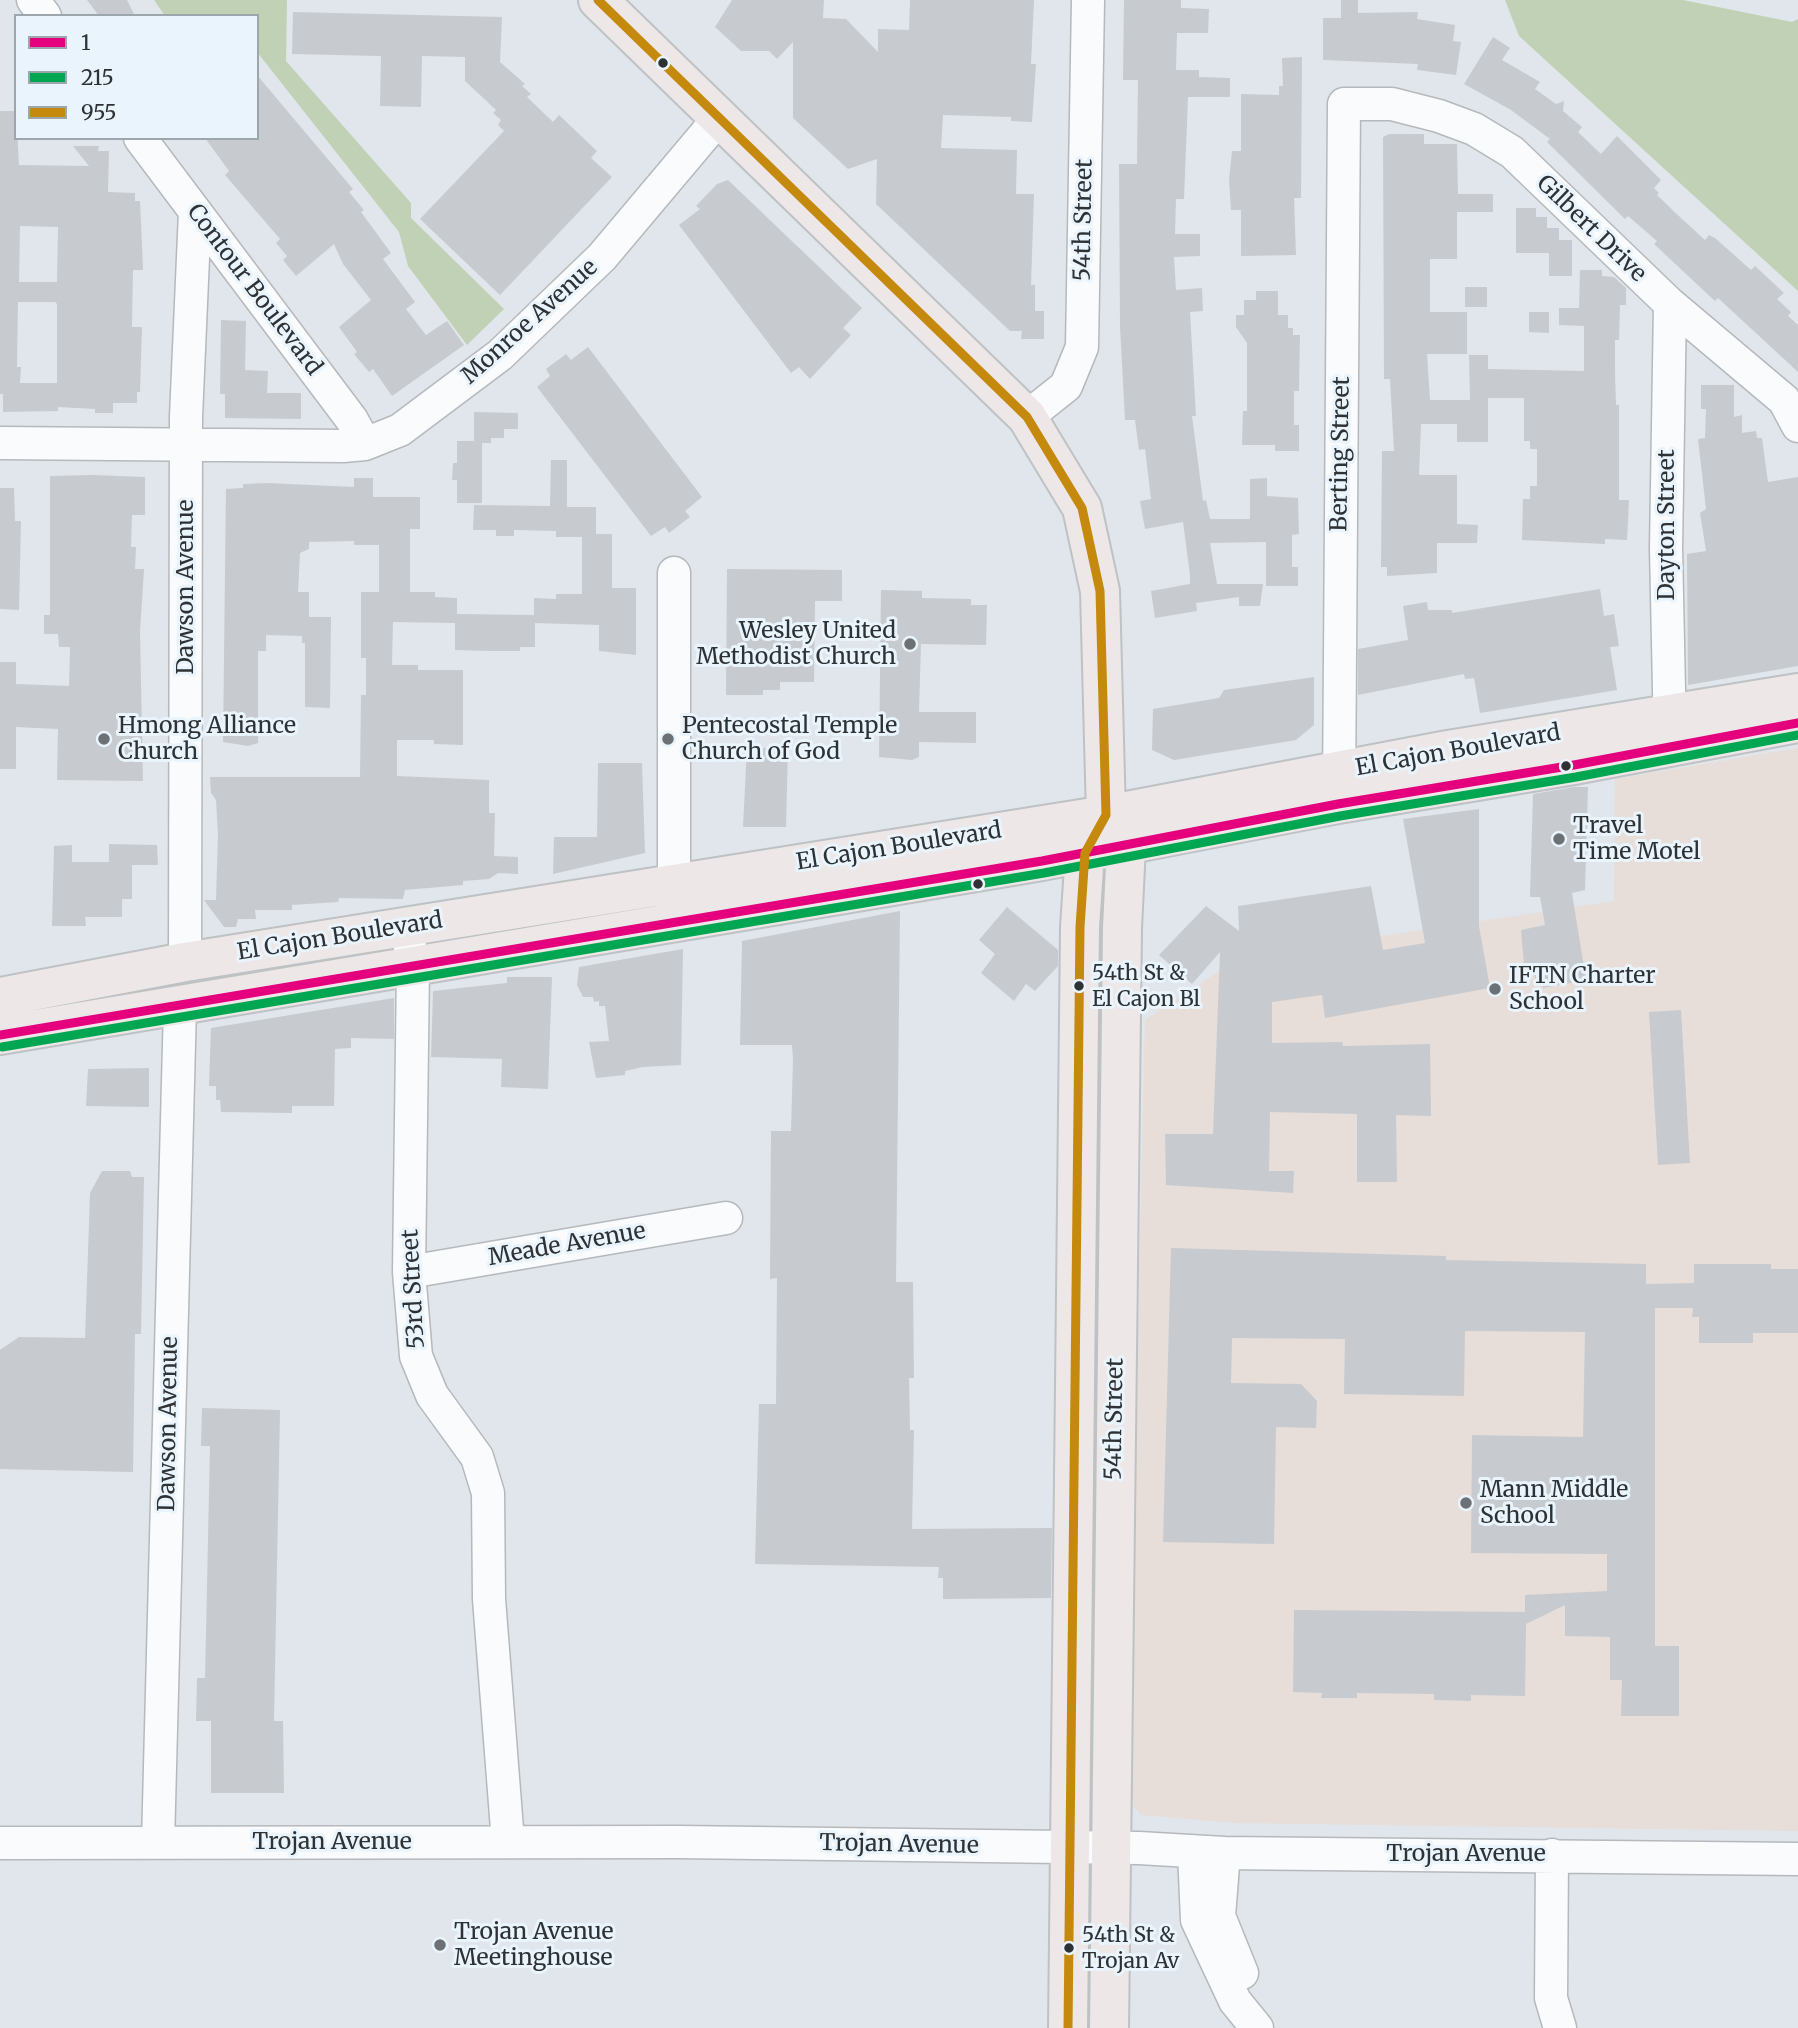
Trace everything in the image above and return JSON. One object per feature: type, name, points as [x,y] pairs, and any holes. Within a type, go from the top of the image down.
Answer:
[{"type":"main road","name":"54th Street","points":[[598,0],[1027,417],[1082,508],[1100,591],[1122,928],[1108,2028]]},
{"type":"main road","name":"El Cajon Boulevard","points":[[0,998],[185,962],[674,884],[1116,830],[1339,788],[1574,765],[1671,729],[1798,693]]},
{"type":"main road","name":"El Cajon Boulevard","points":[[1671,729],[1798,723]]},
{"type":"main road","name":"54th Street","points":[[1068,2028],[1080,927],[1085,853],[1116,830]]},
{"type":"main road","name":"El Cajon Boulevard","points":[[0,1035],[413,968],[1085,853]]},
{"type":"street","name":"54th Street","points":[[1027,417],[1066,386],[1082,347],[1087,0]]},
{"type":"street","name":"Gilbert Drive","points":[[1344,104],[1392,104],[1474,129],[1512,152],[1670,304],[1784,400],[1798,426]]},
{"type":"street","name":"Berting Street","points":[[1339,788],[1344,104]]},
{"type":"street","name":"Monroe Avenue","points":[[0,443],[365,444],[400,430],[500,355],[602,257],[719,118]]},
{"type":"street","name":"Contour Boulevard","points":[[141,140],[352,420],[365,444]]},
{"type":"street","name":"Dawson Avenue","points":[[185,962],[186,445],[195,212]]},
{"type":"street","name":"Dayton Street","points":[[1670,304],[1666,548],[1667,684],[1671,729]]},
{"type":"street","points":[[674,573],[674,923]]},
{"type":"street","name":"53rd Street","points":[[407,927],[413,968],[409,1272],[416,1356],[432,1395],[477,1457],[488,1493],[489,1599],[508,1842]]},
{"type":"street","name":"Dawson Avenue","points":[[158,1843],[180,1006]]},
{"type":"street","name":"Meade Avenue","points":[[409,1272],[726,1218]]},
{"type":"street","name":"Trojan Avenue","points":[[0,1843],[508,1842],[1069,1847],[1209,1852],[1798,1859]]},
{"type":"street","points":[[1209,1852],[1197,1920],[1235,2001],[1257,2028]]},
{"type":"street","points":[[1209,1852],[1219,1916],[1263,2028]]},
{"type":"street","points":[[1552,1855],[1552,1998],[1560,2028]]},
{"type":"shaded area","name":"Mann Middle School","points":[[1798,748],[1798,1831],[1234,1823],[1141,1815],[1127,1799],[1145,1020],[1241,957],[1614,901],[1615,779]]},
{"type":"green space","points":[[154,0],[287,0],[286,61],[411,203],[411,218],[504,309],[467,345],[408,266],[399,232],[259,55],[259,14],[164,14]]},
{"type":"green space","points":[[1505,0],[1683,0],[1792,22],[1798,19],[1798,291],[1519,36]]},
{"type":"building","points":[[87,0],[127,0],[134,14],[98,14]]},
{"type":"building","points":[[732,0],[824,0],[823,18],[846,19],[878,52],[878,29],[909,30],[910,0],[1034,0],[1031,64],[1036,64],[1032,122],[1011,121],[1011,117],[943,115],[941,148],[1017,150],[1016,194],[1034,194],[1031,285],[1035,285],[1035,311],[1044,311],[1044,339],[1021,339],[1022,331],[1010,331],[876,204],[877,159],[848,169],[793,118],[793,42],[777,59],[769,51],[741,51],[715,27]]},
{"type":"building","points":[[1124,0],[1181,0],[1181,8],[1209,9],[1208,33],[1177,33],[1176,70],[1199,70],[1199,77],[1230,78],[1230,97],[1188,97],[1184,199],[1176,199],[1175,234],[1200,234],[1200,256],[1174,257],[1176,290],[1202,288],[1203,311],[1190,312],[1196,416],[1192,416],[1203,501],[1206,500],[1210,519],[1250,519],[1250,479],[1267,478],[1267,496],[1298,498],[1299,534],[1292,535],[1292,567],[1298,567],[1298,586],[1266,586],[1266,542],[1210,543],[1217,584],[1263,584],[1260,606],[1239,606],[1239,597],[1196,603],[1197,611],[1155,618],[1151,591],[1190,584],[1190,575],[1183,522],[1145,529],[1140,501],[1151,499],[1145,449],[1139,450],[1135,420],[1125,420],[1120,326],[1119,164],[1137,164],[1138,80],[1123,80]]},
{"type":"building","points":[[1341,0],[1358,0],[1358,13],[1418,12],[1417,19],[1455,25],[1453,41],[1461,42],[1456,75],[1417,70],[1418,64],[1323,60],[1323,18],[1341,18]]},
{"type":"building","points":[[293,12],[502,17],[500,62],[525,84],[522,86],[531,94],[527,97],[553,122],[559,115],[597,151],[591,158],[612,177],[500,295],[420,219],[504,131],[498,125],[501,120],[493,113],[496,110],[465,81],[465,57],[422,56],[421,107],[380,106],[381,56],[292,54]]},
{"type":"building","points":[[1493,37],[1510,48],[1502,60],[1540,82],[1535,89],[1556,104],[1564,101],[1563,111],[1582,127],[1578,132],[1601,154],[1617,136],[1661,180],[1654,188],[1659,193],[1657,195],[1682,219],[1705,240],[1709,235],[1715,238],[1751,270],[1755,266],[1784,293],[1777,299],[1791,312],[1788,316],[1798,325],[1798,372],[1718,298],[1715,301],[1702,289],[1654,244],[1657,241],[1628,216],[1625,219],[1547,142],[1550,139],[1511,110],[1464,84]]},
{"type":"building","points":[[1302,57],[1301,198],[1294,198],[1296,255],[1241,256],[1241,210],[1231,210],[1229,180],[1232,151],[1241,151],[1241,94],[1279,95],[1279,86],[1283,86],[1282,58]]},
{"type":"building","points":[[259,77],[353,189],[349,192],[364,210],[361,212],[391,253],[383,259],[415,302],[406,309],[426,335],[447,321],[464,345],[392,396],[373,369],[369,372],[354,354],[357,352],[339,327],[371,300],[343,264],[334,244],[296,276],[283,260],[287,256],[276,243],[280,239],[225,175],[229,171],[206,140],[259,140]]},
{"type":"building","points":[[0,111],[14,111],[14,140],[18,140],[19,165],[89,166],[73,146],[99,146],[98,151],[109,151],[108,192],[135,193],[135,201],[140,201],[143,270],[133,270],[132,327],[142,327],[140,392],[137,392],[137,403],[113,403],[113,413],[58,407],[58,411],[3,412],[3,394],[0,394]],"holes":[[[20,226],[58,227],[57,282],[19,282]],[[18,302],[55,302],[57,383],[20,383],[21,367],[17,367]]]},
{"type":"building","points":[[1389,134],[1424,134],[1424,144],[1457,144],[1458,194],[1493,194],[1493,212],[1457,212],[1457,259],[1430,259],[1430,312],[1467,312],[1467,354],[1427,354],[1430,400],[1470,400],[1469,355],[1488,355],[1488,369],[1584,371],[1584,326],[1559,325],[1559,308],[1579,308],[1580,270],[1602,270],[1602,276],[1614,277],[1626,288],[1626,305],[1620,305],[1619,340],[1615,340],[1615,374],[1616,405],[1619,405],[1619,500],[1629,500],[1627,540],[1605,539],[1605,544],[1522,540],[1523,499],[1530,499],[1530,486],[1537,486],[1537,449],[1530,449],[1530,441],[1524,441],[1524,398],[1488,398],[1488,442],[1457,442],[1457,424],[1421,424],[1419,475],[1457,475],[1457,524],[1478,525],[1477,543],[1437,543],[1437,573],[1387,576],[1387,567],[1381,567],[1382,451],[1394,451],[1390,379],[1384,379],[1383,137]]},
{"type":"building","points":[[728,180],[862,308],[843,328],[851,335],[810,379],[799,367],[791,373],[679,225],[700,209],[696,206],[717,184]]},
{"type":"building","points":[[1516,208],[1536,208],[1536,217],[1547,217],[1547,228],[1559,228],[1559,240],[1572,240],[1572,276],[1549,276],[1549,253],[1516,253]]},
{"type":"building","points":[[1465,287],[1487,287],[1487,307],[1465,307]]},
{"type":"building","points":[[1256,291],[1278,291],[1278,315],[1288,315],[1288,328],[1293,328],[1293,335],[1300,335],[1299,391],[1294,391],[1294,425],[1299,425],[1299,451],[1275,451],[1275,445],[1242,445],[1243,411],[1247,411],[1247,343],[1236,327],[1236,315],[1244,315],[1244,300],[1256,300]]},
{"type":"building","points":[[1529,312],[1549,312],[1549,333],[1529,332]]},
{"type":"building","points":[[221,320],[246,321],[245,370],[268,371],[267,393],[301,393],[301,419],[225,418],[225,394],[220,394]]},
{"type":"building","points":[[588,347],[702,497],[685,511],[690,517],[669,533],[665,527],[651,536],[537,387],[550,376],[546,369],[566,354],[571,360]]},
{"type":"building","points":[[1701,385],[1734,385],[1734,417],[1742,415],[1742,433],[1756,431],[1757,438],[1762,438],[1768,482],[1798,477],[1798,666],[1688,685],[1687,554],[1706,551],[1700,513],[1706,509],[1698,439],[1705,438],[1706,409],[1701,409]]},
{"type":"building","points":[[474,412],[518,413],[518,429],[504,429],[504,438],[491,438],[491,443],[482,443],[482,503],[457,503],[457,480],[452,480],[453,463],[457,463],[457,441],[474,441]]},
{"type":"building","points":[[551,460],[567,460],[567,507],[596,507],[596,534],[612,534],[612,588],[636,588],[636,655],[599,651],[599,625],[535,623],[535,647],[520,647],[520,651],[491,651],[455,650],[455,623],[393,622],[392,665],[418,665],[418,670],[463,670],[463,745],[434,744],[434,740],[397,740],[397,776],[489,780],[489,813],[495,813],[494,856],[518,857],[518,874],[498,873],[489,879],[463,881],[463,885],[405,890],[403,899],[339,898],[338,902],[292,905],[292,910],[255,910],[256,919],[238,919],[236,927],[224,927],[204,900],[216,900],[218,835],[216,800],[211,793],[210,777],[360,777],[361,695],[366,695],[366,658],[361,658],[361,592],[379,592],[379,545],[354,545],[354,541],[309,542],[309,549],[300,553],[298,592],[309,592],[309,617],[331,617],[330,708],[305,707],[305,643],[302,643],[302,636],[266,635],[266,651],[258,651],[258,743],[248,746],[223,742],[226,489],[243,488],[243,484],[267,483],[354,487],[354,478],[373,478],[373,497],[420,497],[420,529],[410,529],[410,592],[435,592],[435,597],[457,598],[457,614],[534,615],[534,598],[556,599],[556,594],[582,594],[582,537],[556,537],[556,531],[514,530],[514,536],[496,536],[496,530],[473,530],[474,505],[550,506]]},
{"type":"building","points":[[50,476],[145,477],[145,515],[132,515],[131,547],[136,547],[135,569],[144,569],[140,631],[143,781],[57,780],[58,729],[16,727],[16,769],[0,769],[0,662],[16,662],[16,684],[69,686],[70,647],[59,647],[58,634],[44,634],[44,615],[50,615]]},
{"type":"building","points":[[0,488],[14,488],[15,521],[21,521],[19,610],[0,609]]},
{"type":"building","points":[[727,569],[842,570],[842,601],[815,601],[814,682],[780,682],[780,690],[763,690],[763,695],[726,695]]},
{"type":"building","points":[[1600,589],[1604,616],[1614,614],[1619,646],[1610,647],[1617,690],[1480,713],[1474,678],[1465,679],[1464,674],[1358,695],[1358,649],[1408,640],[1403,606],[1427,602],[1428,610],[1452,610],[1452,613]]},
{"type":"building","points":[[881,590],[922,591],[922,598],[971,599],[971,605],[987,605],[986,645],[921,644],[919,712],[976,712],[976,743],[919,742],[919,757],[912,760],[879,757]]},
{"type":"building","points":[[1314,677],[1314,725],[1296,740],[1174,760],[1152,750],[1153,709],[1219,698],[1224,690]]},
{"type":"building","points":[[747,748],[788,748],[786,827],[743,827]]},
{"type":"building","points":[[598,763],[642,763],[645,853],[553,874],[554,837],[597,837]]},
{"type":"building","points":[[1588,787],[1585,890],[1572,893],[1586,980],[1543,988],[1542,980],[1536,981],[1532,964],[1524,965],[1521,930],[1545,925],[1540,897],[1530,897],[1533,794]]},
{"type":"building","points":[[1479,809],[1479,926],[1490,988],[1325,1018],[1322,995],[1272,1002],[1272,1043],[1342,1042],[1343,1046],[1430,1044],[1431,1116],[1396,1115],[1397,1182],[1357,1182],[1357,1114],[1270,1112],[1269,1171],[1294,1171],[1293,1193],[1166,1185],[1165,1134],[1213,1134],[1220,952],[1192,984],[1159,955],[1206,906],[1239,931],[1238,906],[1371,886],[1383,950],[1425,943],[1403,819]]},
{"type":"building","points":[[109,844],[157,845],[158,865],[132,865],[132,899],[122,899],[122,917],[85,917],[86,926],[52,926],[54,846],[72,845],[72,862],[109,862]]},
{"type":"building","points":[[1007,907],[1058,950],[1058,966],[1035,991],[1026,984],[1014,1001],[981,973],[995,954],[979,940]]},
{"type":"building","points":[[900,911],[896,1282],[913,1282],[914,1378],[909,1378],[910,1430],[914,1430],[912,1529],[1052,1528],[1051,1598],[943,1599],[943,1578],[938,1578],[939,1567],[755,1564],[759,1404],[776,1404],[777,1278],[770,1279],[771,1131],[791,1131],[793,1060],[792,1045],[740,1045],[742,941]]},
{"type":"building","points":[[683,949],[681,1065],[643,1067],[625,1071],[625,1075],[596,1078],[589,1042],[609,1041],[605,1006],[599,1006],[599,1001],[594,1002],[593,997],[583,997],[577,985],[579,967]]},
{"type":"building","points":[[507,977],[552,977],[548,1089],[501,1087],[502,1059],[431,1057],[433,991],[507,983]]},
{"type":"building","points":[[394,998],[394,1039],[351,1038],[351,1048],[335,1049],[334,1106],[292,1106],[292,1113],[221,1112],[220,1100],[216,1100],[216,1086],[209,1086],[211,1028]]},
{"type":"building","points":[[1681,1010],[1690,1163],[1658,1165],[1649,1012]]},
{"type":"building","points":[[149,1068],[149,1107],[86,1106],[88,1069]]},
{"type":"building","points":[[102,1171],[130,1171],[132,1177],[144,1177],[141,1334],[135,1334],[133,1472],[0,1469],[0,1350],[19,1337],[85,1338],[90,1193]]},
{"type":"building","points":[[1171,1248],[1446,1256],[1446,1260],[1646,1264],[1646,1284],[1694,1283],[1694,1264],[1771,1264],[1771,1269],[1798,1269],[1798,1333],[1753,1333],[1753,1343],[1699,1343],[1699,1317],[1692,1317],[1693,1308],[1655,1308],[1655,1646],[1679,1646],[1679,1716],[1621,1716],[1622,1680],[1610,1680],[1610,1637],[1565,1636],[1565,1605],[1526,1624],[1525,1696],[1471,1695],[1471,1701],[1434,1700],[1434,1694],[1357,1693],[1357,1698],[1321,1698],[1322,1693],[1293,1692],[1294,1610],[1525,1612],[1525,1595],[1607,1591],[1607,1554],[1471,1553],[1472,1435],[1583,1437],[1585,1332],[1465,1331],[1464,1396],[1344,1394],[1345,1339],[1232,1338],[1231,1383],[1301,1384],[1317,1401],[1316,1428],[1276,1427],[1274,1544],[1163,1542]]},
{"type":"building","points":[[202,1408],[280,1410],[274,1721],[283,1721],[284,1793],[211,1793],[211,1721],[196,1721],[197,1678],[205,1678],[210,1446],[201,1446]]},
{"type":"transit line","name":"955","points":[[598,0],[1027,417],[1082,508],[1100,591],[1106,815],[1085,853],[1080,927],[1068,2028]]},
{"type":"transit line","name":"1","points":[[0,1035],[1042,861],[1338,804],[1574,765],[1798,723]]},
{"type":"transit line","name":"215","points":[[2,1047],[1044,873],[1340,816],[1576,777],[1798,735]]},
{"type":"place","name":"Wesley United Methodist Church","points":[[910,644]]},
{"type":"place","name":"Hmong Alliance Church","points":[[104,739]]},
{"type":"place","name":"Pentecostal Temple Church of God","points":[[668,739]]},
{"type":"place","name":"Travel Time Motel","points":[[1559,839]]},
{"type":"place","name":"54th St & El Cajon Bl","points":[[1079,986]]},
{"type":"place","name":"IFTN Charter School","points":[[1495,989]]},
{"type":"place","name":"Mann Middle School","points":[[1466,1503]]},
{"type":"place","name":"Trojan Avenue Meetinghouse","points":[[440,1945]]},
{"type":"place","name":"54th St & Trojan Av","points":[[1069,1948]]}]
